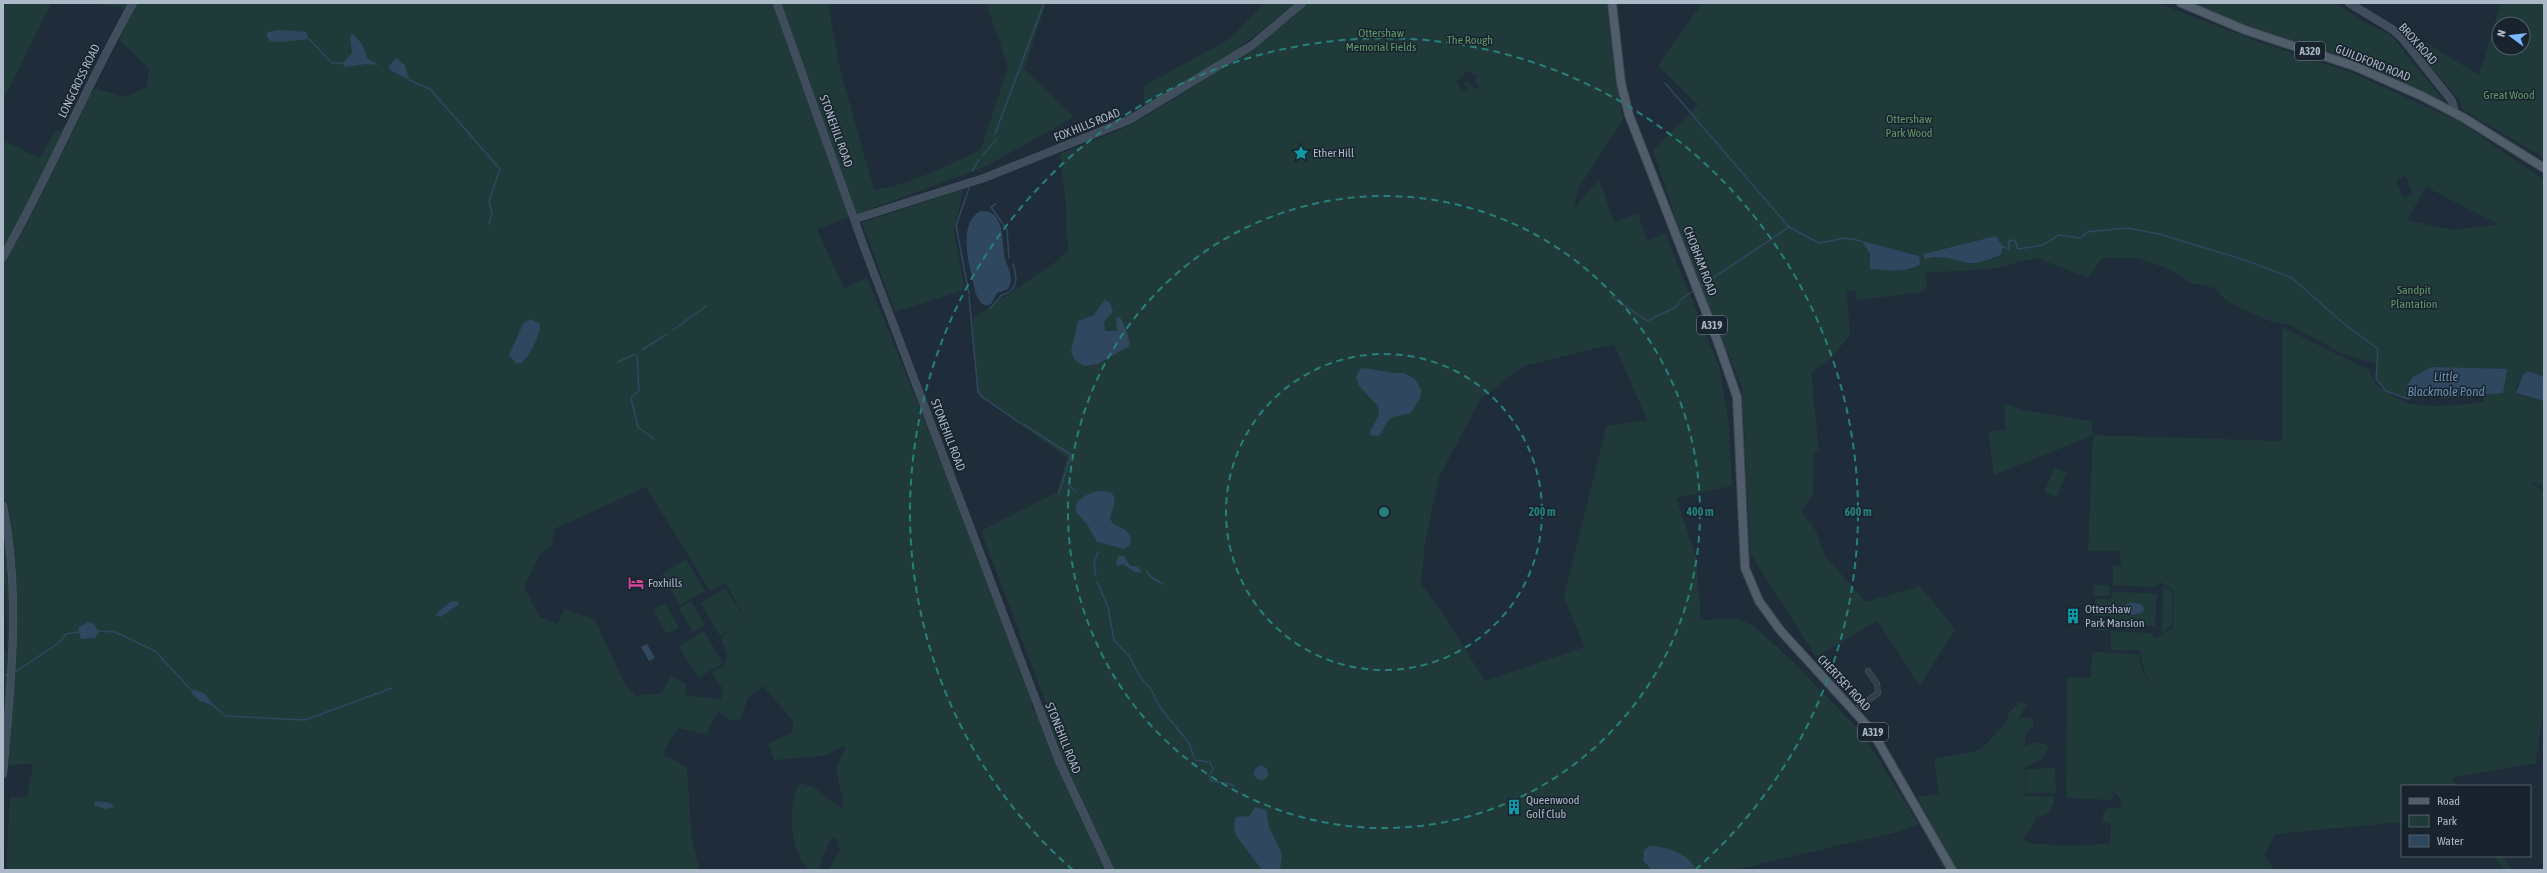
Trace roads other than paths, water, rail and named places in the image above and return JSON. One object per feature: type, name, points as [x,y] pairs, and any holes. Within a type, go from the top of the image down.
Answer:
[{"type":"main road","name":"CHOBHAM ROAD","points":[[1612,3],[1621,83],[1629,115],[1719,345],[1737,397],[1745,568],[1759,602]]},
{"type":"main road","name":"GUILDFORD ROAD","points":[[2181,3],[2246,30],[2354,66],[2454,113],[2544,168]]},
{"type":"main road","name":"CHERTSEY ROAD","points":[[1759,602],[1780,630],[1873,733],[1952,870]]},
{"type":"street","name":"LONGCROSS ROAD","points":[[3,256],[49,170],[109,46],[132,3]]},
{"type":"street","name":"STONEHILL ROAD","points":[[777,3],[855,219],[1059,761],[1110,870]]},
{"type":"street","name":"FOX HILLS ROAD","points":[[855,219],[984,178],[1129,120],[1251,46],[1302,3]]},
{"type":"street","name":"BROX ROAD","points":[[2349,3],[2402,38],[2452,101],[2454,113]]},
{"type":"street","points":[[3,506],[10,564],[12,674],[3,774]]},
{"type":"street","points":[[1854,711],[1878,693],[1877,684],[1868,671]]},
{"type":"water","points":[[279,30],[306,32],[309,39],[280,42],[270,41],[266,35],[268,32]]},
{"type":"water","points":[[353,34],[362,44],[367,58],[379,65],[366,64],[344,67],[343,63],[352,53],[350,36]]},
{"type":"water","points":[[396,58],[405,65],[409,80],[390,70],[389,67]]},
{"type":"water","points":[[981,211],[989,212],[998,220],[1002,233],[1005,257],[1011,275],[1008,289],[997,293],[991,304],[987,306],[981,303],[976,294],[967,249],[969,226],[973,217]]},
{"type":"water","points":[[1996,236],[2003,247],[1999,256],[1990,259],[1971,263],[1941,257],[1924,259],[1923,254]]},
{"type":"water","points":[[1862,241],[1919,256],[1920,264],[1903,270],[1870,269],[1870,254]]},
{"type":"water","points":[[1104,300],[1109,302],[1113,311],[1104,322],[1105,331],[1117,331],[1116,318],[1119,316],[1123,322],[1129,339],[1129,346],[1098,364],[1084,366],[1075,360],[1071,352],[1078,321],[1094,315]]},
{"type":"water","points":[[530,319],[540,324],[540,329],[528,356],[521,363],[516,363],[509,355],[523,324]]},
{"type":"water","name":"Little Blackmole Pond","points":[[2432,367],[2507,369],[2503,393],[2444,398],[2407,386],[2413,377]]},
{"type":"water","points":[[1364,368],[1404,373],[1415,379],[1421,390],[1421,396],[1411,413],[1390,418],[1379,436],[1371,435],[1370,431],[1379,415],[1378,406],[1359,386],[1356,377],[1360,369]]},
{"type":"water","points":[[2528,371],[2544,377],[2544,401],[2516,393],[2523,375]]},
{"type":"water","points":[[1099,491],[1111,492],[1113,496],[1114,502],[1110,519],[1115,525],[1127,532],[1131,539],[1129,546],[1124,549],[1097,542],[1087,524],[1076,512],[1077,503],[1079,500],[1086,495]]},
{"type":"water","points":[[1119,556],[1124,556],[1130,566],[1138,567],[1142,572],[1135,572],[1123,564],[1118,566],[1116,562]]},
{"type":"water","points":[[457,601],[459,604],[441,617],[435,615],[450,602]]},
{"type":"water","points":[[2131,602],[2141,604],[2144,608],[2143,612],[2134,615],[2125,613],[2123,606]]},
{"type":"water","points":[[88,622],[93,623],[99,632],[95,638],[81,639],[78,628]]},
{"type":"water","points":[[647,644],[655,658],[649,661],[641,647]]},
{"type":"water","points":[[193,689],[205,694],[214,706],[200,701],[192,694]]},
{"type":"water","points":[[1261,766],[1266,768],[1268,773],[1266,778],[1261,780],[1256,778],[1254,773],[1256,768]]},
{"type":"water","points":[[95,801],[110,803],[115,807],[105,809],[94,805]]},
{"type":"water","points":[[1255,807],[1266,810],[1269,827],[1282,854],[1280,870],[1262,870],[1235,834],[1234,825],[1236,817],[1250,816]]},
{"type":"water","points":[[1649,846],[1670,849],[1683,855],[1693,864],[1695,870],[1652,870],[1643,860],[1644,851]]},
{"type":"waterway","points":[[995,134],[1044,3]]},
{"type":"waterway","points":[[309,39],[332,63],[343,63]]},
{"type":"waterway","points":[[409,80],[430,89],[500,169],[489,201],[492,214],[489,224]]},
{"type":"waterway","points":[[1665,83],[1789,227],[1819,243],[1845,238],[1862,241]]},
{"type":"waterway","points":[[982,156],[996,140]]},
{"type":"waterway","points":[[972,171],[979,160]]},
{"type":"waterway","points":[[969,188],[956,226],[969,294]]},
{"type":"waterway","points":[[996,204],[991,207],[1007,230],[1009,258]]},
{"type":"waterway","points":[[1701,286],[1789,227]]},
{"type":"waterway","points":[[2003,247],[2009,249],[2009,241],[2015,240],[2018,249],[2043,245],[2059,235],[2081,238],[2087,232],[2128,228],[2159,234],[2248,261],[2292,278],[2342,322],[2378,349],[2376,379],[2386,391],[2408,399],[2421,392]]},
{"type":"waterway","points":[[990,308],[1002,295],[1009,292],[1014,286],[1016,275],[1013,264]]},
{"type":"waterway","points":[[1612,297],[1647,321],[1676,307],[1679,301],[1693,291]]},
{"type":"waterway","points":[[969,297],[978,392],[982,397],[1020,423]]},
{"type":"waterway","points":[[701,310],[706,306]]},
{"type":"waterway","points":[[673,330],[699,311]]},
{"type":"waterway","points":[[642,350],[667,334]]},
{"type":"waterway","points":[[618,362],[635,354]]},
{"type":"waterway","points":[[637,355],[639,390],[631,398],[638,427],[654,439]]},
{"type":"waterway","points":[[1023,424],[1071,455],[1059,493]]},
{"type":"waterway","points":[[1070,486],[1076,492]]},
{"type":"waterway","points":[[1096,576],[1094,564],[1098,552]]},
{"type":"waterway","points":[[1147,572],[1151,577],[1163,584]]},
{"type":"waterway","points":[[1097,582],[1108,607],[1114,640],[1129,656],[1140,677],[1151,689],[1159,706],[1189,743],[1195,760],[1210,762],[1213,769],[1209,776],[1211,781],[1234,786]]},
{"type":"waterway","points":[[98,631],[115,632],[155,651],[192,691]]},
{"type":"waterway","points":[[15,672],[60,642],[66,634],[78,632]]},
{"type":"waterway","points":[[3,675],[8,675]]},
{"type":"waterway","points":[[213,705],[225,716],[305,720],[392,688]]},
{"type":"place","name":"Ether Hill","points":[[1301,153]]},
{"type":"place","name":"Foxhills","points":[[636,583]]},
{"type":"place","name":"Ottershaw Park Mansion","points":[[2073,616]]},
{"type":"place","name":"Queenwood Golf Club","points":[[1514,807]]},
{"type":"park label","name":"Ottershaw Memorial Fields","points":[[1381,40]]},
{"type":"park label","name":"The Rough","points":[[1470,40]]},
{"type":"park label","name":"Great Wood","points":[[2509,95]]},
{"type":"park label","name":"Ottershaw Park Wood","points":[[1909,126]]},
{"type":"park label","name":"Sandpit Plantation","points":[[2414,297]]}]
